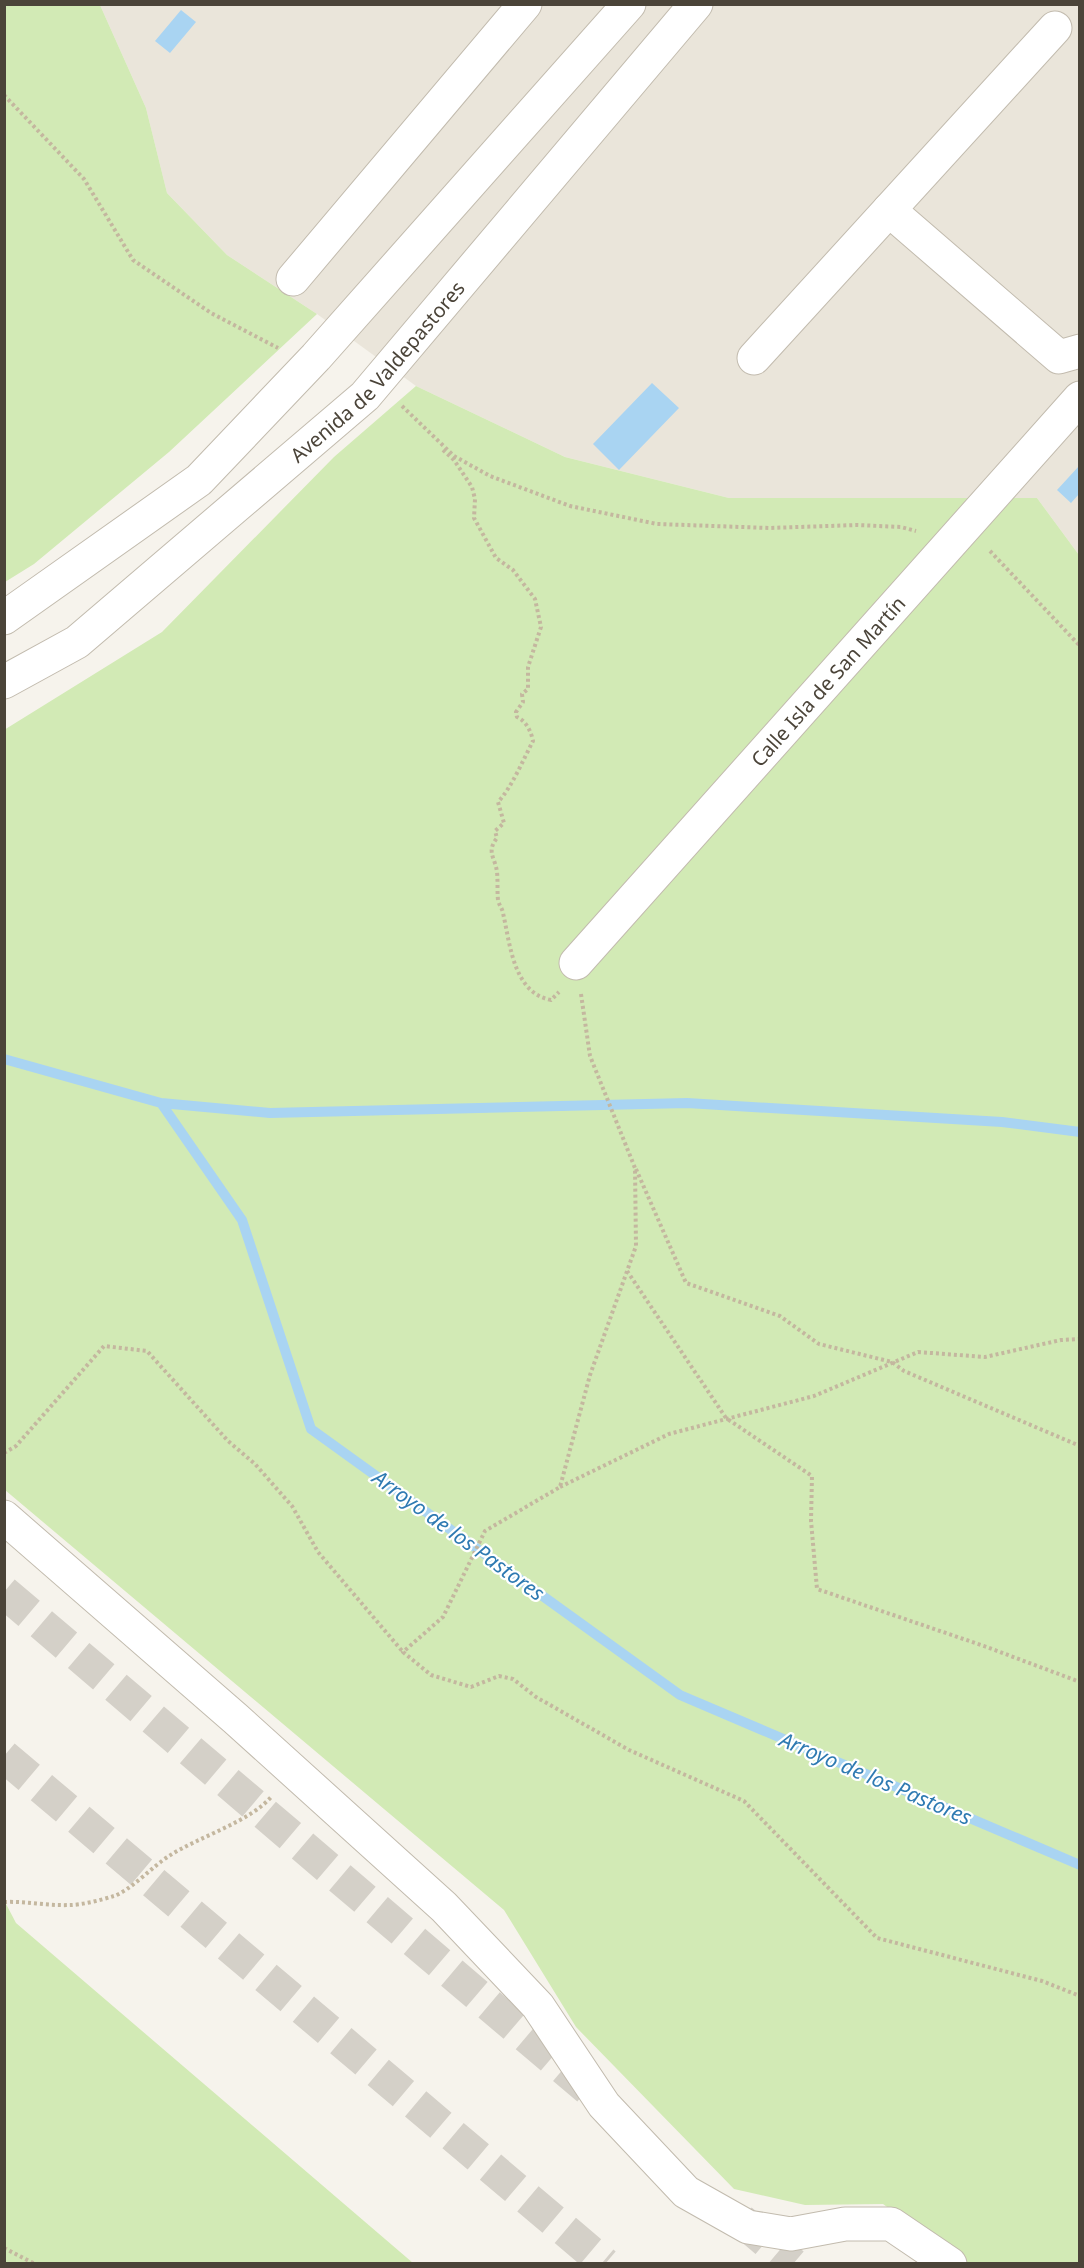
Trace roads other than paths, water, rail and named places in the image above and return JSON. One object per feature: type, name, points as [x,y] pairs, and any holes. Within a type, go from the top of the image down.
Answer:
[{"type":"street","points":[[293,279],[525,4]]},
{"type":"street","points":[[4,618],[200,480],[316,357],[629,4]]},
{"type":"street","name":"Avenida de Valdepastores","points":[[4,682],[77,642],[356,404],[696,4]]},
{"type":"street","points":[[754,358],[1055,28]]},
{"type":"street","points":[[889,210],[1059,357],[1080,351]]},
{"type":"street","name":"Calle Isla de San Martín","points":[[578,972],[954,539],[1080,398]]},
{"type":"street","points":[[4,1517],[444,1907],[538,2006],[604,2105],[686,2192],[748,2227],[791,2234],[845,2224],[891,2224],[950,2264]]},
{"type":"water","points":[[181,10],[196,22],[170,53],[155,41]]},
{"type":"water","points":[[652,383],[679,408],[619,470],[593,444]]},
{"type":"water","points":[[1079,466],[1079,494],[1071,503],[1057,490]]},
{"type":"waterway","name":"Arroyo de los Pastores","points":[[4,1059],[161,1103],[242,1220],[311,1429],[680,1695],[1080,1865]]},
{"type":"waterway","points":[[161,1103],[270,1113],[687,1103],[1002,1122],[1080,1132]]},
{"type":"tunnel","points":[[4,1592],[588,2089]]},
{"type":"tunnel","points":[[4,1756],[605,2264]]},
{"type":"tunnel","points":[[741,2220],[793,2264]]}]
